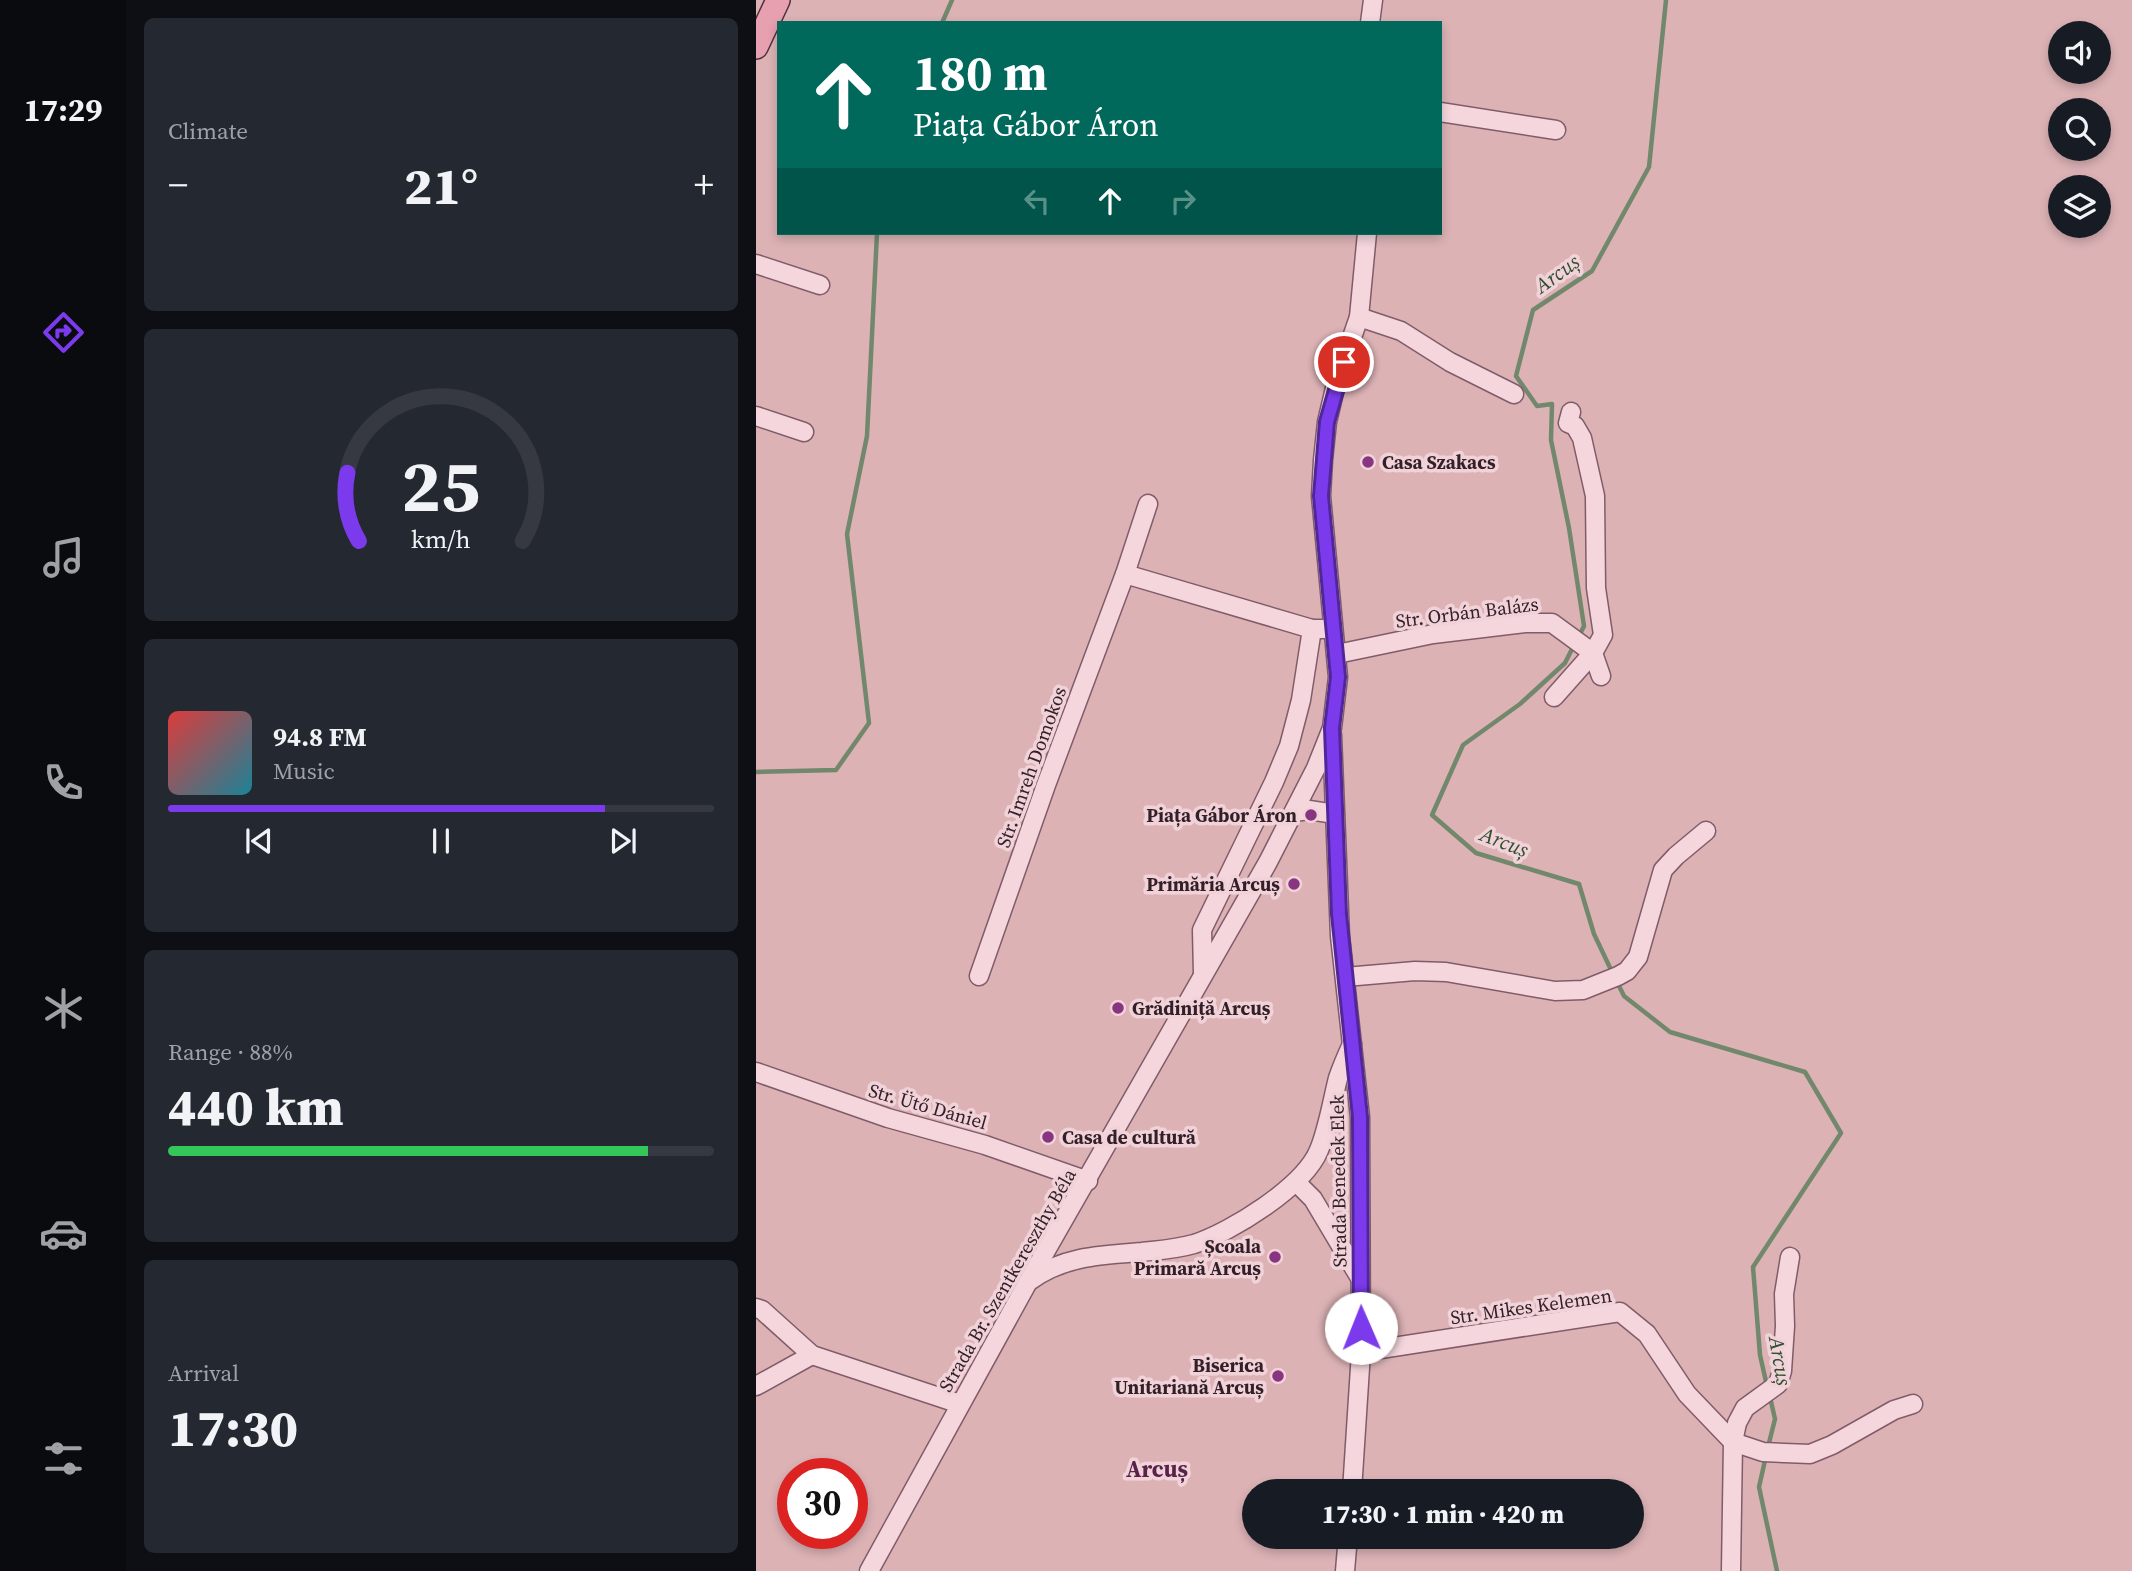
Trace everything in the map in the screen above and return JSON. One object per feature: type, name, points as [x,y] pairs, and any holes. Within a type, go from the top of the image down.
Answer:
[{"type":"main road","points":[[756,47],[778,0]]},
{"type":"street","points":[[1370,21],[1373,0]]},
{"type":"street","points":[[1442,112],[1556,130]]},
{"type":"street","points":[[1294,812],[1309,810],[1335,814],[1332,728],[1338,677],[1337,654],[1321,496],[1327,422],[1336,384],[1359,317],[1367,235]]},
{"type":"street","points":[[756,264],[820,285]]},
{"type":"street","points":[[1359,317],[1401,331],[1450,362],[1514,394]]},
{"type":"street","points":[[1554,697],[1593,653],[1603,635],[1596,587],[1595,496],[1582,438],[1575,426],[1568,423],[1571,412]]},
{"type":"street","points":[[756,416],[804,432]]},
{"type":"street","name":"Str. Imreh Domokos","points":[[979,976],[1148,504]]},
{"type":"street","points":[[1125,574],[1312,629],[1334,629]]},
{"type":"street","name":"Str. Orbán Balázs","points":[[1337,654],[1433,634],[1525,623],[1552,623],[1593,653]]},
{"type":"street","points":[[1203,974],[1202,930],[1289,746],[1301,700],[1312,629]]},
{"type":"street","points":[[1593,653],[1601,676]]},
{"type":"street","points":[[1294,812],[1332,728]]},
{"type":"street","name":"Strada Br. Szentkereszthy Béla","points":[[869,1571],[1028,1282],[1088,1181],[1294,812]]},
{"type":"street","name":"Strada Benedek Elek","points":[[1335,814],[1339,914],[1360,1117],[1361,1352],[1353,1479]]},
{"type":"street","points":[[1345,977],[1415,971],[1446,972],[1555,991],[1583,990],[1627,971],[1638,957],[1663,870],[1706,831]]},
{"type":"street","points":[[1028,1282],[1041,1273],[1076,1258],[1195,1244],[1231,1228],[1296,1182],[1311,1165],[1319,1150],[1339,1074],[1353,1041]]},
{"type":"street","name":"Str. Ütő Dániel","points":[[756,1072],[888,1118],[985,1145],[1088,1181]]},
{"type":"street","points":[[1296,1182],[1313,1199],[1360,1278]]},
{"type":"street","points":[[1731,1571],[1733,1442],[1737,1423],[1745,1408],[1778,1384],[1782,1371],[1784,1294],[1790,1257]]},
{"type":"street","points":[[756,1308],[762,1310],[812,1355],[960,1404]]},
{"type":"street","name":"Str. Mikes Kelemen","points":[[1361,1352],[1620,1312],[1647,1334],[1687,1394],[1733,1442],[1767,1453],[1810,1454],[1832,1445],[1894,1410],[1913,1404]]},
{"type":"street","points":[[756,1386],[812,1355]]},
{"type":"street","points":[[1345,1571],[1347,1549]]},
{"type":"shaded area","points":[[756,0],[2132,0],[2132,1571],[756,1571]]},
{"type":"waterway","points":[[943,21],[952,0]]},
{"type":"waterway","name":"Arcuș","points":[[1579,636],[1584,626],[1569,528],[1551,440],[1552,404],[1537,406],[1516,376],[1533,310],[1592,271],[1649,167],[1666,0]]},
{"type":"waterway","points":[[756,772],[836,770],[869,723],[847,534],[867,436],[877,235]]},
{"type":"waterway","name":"Arcuș","points":[[1575,643],[1565,663],[1520,704],[1463,745],[1432,815],[1476,853],[1579,884],[1594,934],[1613,974]]},
{"type":"waterway","name":"Arcuș","points":[[1617,982],[1624,996],[1670,1032],[1805,1072],[1841,1133],[1753,1267],[1760,1355],[1767,1386]]},
{"type":"waterway","name":"Arcuș","points":[[1768,1447],[1775,1419],[1770,1397]]},
{"type":"waterway","name":"Arcuș","points":[[1766,1456],[1759,1487],[1777,1571]]},
{"type":"place","name":"Casa Szakacs","points":[[1368,462]]},
{"type":"place","name":"Piața Gábor Áron","points":[[1311,815]]},
{"type":"place","name":"Primăria Arcuș","points":[[1294,884]]},
{"type":"place","name":"Grădiniță Arcuș","points":[[1118,1008]]},
{"type":"place","name":"Casa de cultură","points":[[1048,1137]]},
{"type":"place","name":"Școala Primară Arcuș","points":[[1275,1257]]},
{"type":"place","name":"Biserica Unitariană Arcuș","points":[[1278,1376]]},
{"type":"district","name":"Arcuș","points":[[1157,1469]]},
{"type":"route","points":[[1344,362],[1327,422],[1321,496],[1338,677],[1332,728],[1340,936],[1360,1117],[1361,1328]]}]
